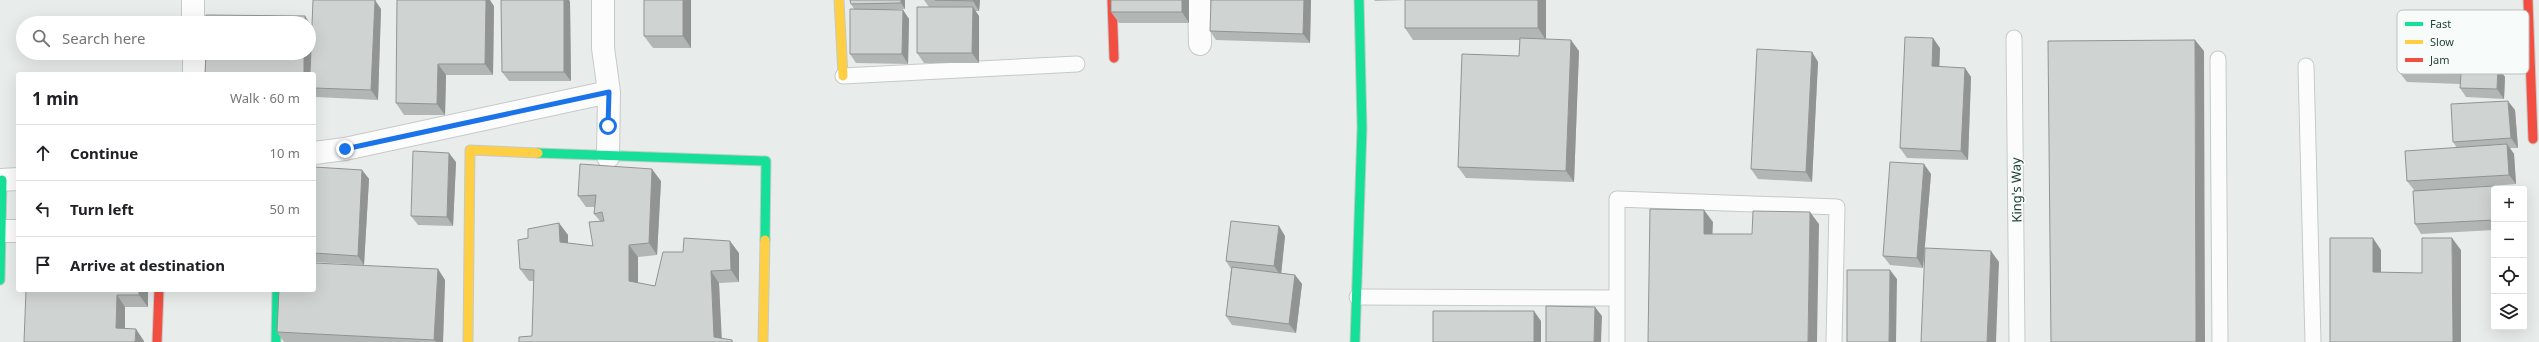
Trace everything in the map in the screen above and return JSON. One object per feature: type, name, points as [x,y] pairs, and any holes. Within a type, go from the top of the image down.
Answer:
[{"type":"street","points":[[193,0],[193,16]]},
{"type":"street","points":[[603,0],[603,48],[609,92],[608,157]]},
{"type":"street","points":[[839,0],[843,76]]},
{"type":"street","points":[[1112,0],[1114,58]]},
{"type":"street","points":[[1199,0],[1200,44]]},
{"type":"street","points":[[1355,342],[1361,214],[1363,69],[1359,0]]},
{"type":"street","points":[[2528,0],[2528,10]]},
{"type":"street","points":[[2529,28],[2533,139]]},
{"type":"street","points":[[194,60],[194,72]]},
{"type":"street","points":[[316,153],[345,149],[609,92]]},
{"type":"street","points":[[459,342],[464,123]]},
{"type":"street","points":[[468,342],[470,150],[608,157],[766,161],[763,342]]},
{"type":"street","points":[[0,280],[9,231],[7,180]]},
{"type":"street","points":[[157,342],[158,292]]},
{"type":"street","points":[[276,342],[277,292]]},
{"type":"lane","name":"King's Way","points":[[2014,38],[2017,342]]},
{"type":"lane","points":[[2218,59],[2220,342]]},
{"type":"lane","points":[[843,76],[1078,64]]},
{"type":"lane","points":[[2306,66],[2313,342]]},
{"type":"lane","points":[[1617,342],[1617,199],[1837,208],[1834,342]]},
{"type":"lane","points":[[1357,297],[1617,298]]},
{"type":"building","points":[[313,0],[375,0],[371,90],[316,88],[316,72],[310,72],[311,60],[316,60],[316,16],[312,16]]},
{"type":"building","points":[[397,0],[486,0],[485,64],[438,64],[437,104],[396,103]]},
{"type":"building","points":[[501,0],[564,0],[564,72],[502,72]]},
{"type":"building","points":[[644,0],[683,0],[683,36],[644,36]]},
{"type":"building","points":[[850,0],[901,0],[901,3],[851,4]]},
{"type":"building","points":[[935,0],[973,0],[973,1]]},
{"type":"building","points":[[1111,0],[1182,0],[1182,12],[1111,12]]},
{"type":"building","points":[[1211,0],[1304,0],[1303,34],[1210,31]]},
{"type":"building","points":[[1405,0],[1538,0],[1538,28],[1405,28]]},
{"type":"building","points":[[917,7],[973,7],[972,53],[917,53]]},
{"type":"building","points":[[850,9],[903,10],[902,54],[850,54]]},
{"type":"building","points":[[206,15],[305,16],[206,16]]},
{"type":"building","points":[[1905,37],[1933,38],[1932,66],[1965,68],[1961,151],[1900,148]]},
{"type":"building","points":[[1520,38],[1571,40],[1566,171],[1458,167],[1462,54],[1519,56]]},
{"type":"building","points":[[2195,40],[2196,342],[2051,342],[2048,41]]},
{"type":"building","points":[[1757,49],[1812,52],[1806,172],[1751,169]]},
{"type":"building","points":[[206,60],[304,60],[304,72],[205,72]]},
{"type":"building","points":[[2461,74],[2498,74],[2497,89],[2460,88]]},
{"type":"building","points":[[2508,101],[2511,138],[2453,142],[2451,104]]},
{"type":"building","points":[[2507,144],[2509,175],[2407,181],[2405,151]]},
{"type":"building","points":[[413,151],[449,153],[447,217],[411,216]]},
{"type":"building","points":[[1890,162],[1924,164],[1917,258],[1883,256]]},
{"type":"building","points":[[580,164],[652,169],[649,243],[629,245],[629,281],[655,286],[663,252],[683,252],[684,238],[730,241],[731,270],[711,271],[714,337],[732,340],[732,342],[519,342],[519,337],[532,336],[534,270],[520,269],[518,240],[528,238],[528,229],[559,223],[560,242],[593,246],[589,222],[604,221],[602,212],[594,214],[596,195],[578,196]]},
{"type":"building","points":[[316,167],[362,170],[358,256],[316,253]]},
{"type":"building","points":[[2491,186],[2491,220],[2415,224],[2413,191]]},
{"type":"building","points":[[1650,209],[1704,210],[1704,234],[1752,234],[1753,211],[1810,212],[1808,342],[1648,342]]},
{"type":"building","points":[[1231,221],[1279,226],[1274,266],[1226,261]]},
{"type":"building","points":[[2330,238],[2373,238],[2373,272],[2422,273],[2422,238],[2452,238],[2453,342],[2330,342]]},
{"type":"building","points":[[1925,248],[1991,251],[1987,342],[1921,342]]},
{"type":"building","points":[[316,263],[438,269],[434,340],[277,332],[279,292],[316,292]]},
{"type":"building","points":[[1232,267],[1295,275],[1289,324],[1226,316]]},
{"type":"building","points":[[1847,270],[1890,270],[1889,342],[1847,342]]},
{"type":"building","points":[[26,292],[139,292],[139,295],[117,295],[116,328],[136,329],[135,342],[24,342]]},
{"type":"building","points":[[1546,306],[1595,307],[1594,342],[1546,342]]},
{"type":"building","points":[[1433,311],[1534,311],[1534,342],[1433,342]]},
{"type":"traffic: fast","points":[[1355,342],[1362,128],[1359,0]]},
{"type":"traffic: fast","points":[[538,153],[766,161],[765,240]]},
{"type":"traffic: fast","points":[[0,280],[2,180]]},
{"type":"traffic: fast","points":[[276,342],[277,292]]},
{"type":"traffic: slow","points":[[839,0],[843,76]]},
{"type":"traffic: slow","points":[[468,342],[470,150],[538,153]]},
{"type":"traffic: slow","points":[[763,342],[765,240]]},
{"type":"traffic: jam","points":[[1112,0],[1114,58]]},
{"type":"traffic: jam","points":[[2528,0],[2528,10]]},
{"type":"traffic: jam","points":[[2529,28],[2533,139]]},
{"type":"traffic: jam","points":[[157,342],[159,292]]},
{"type":"route","points":[[345,149],[576,97],[609,92],[608,126]]}]
